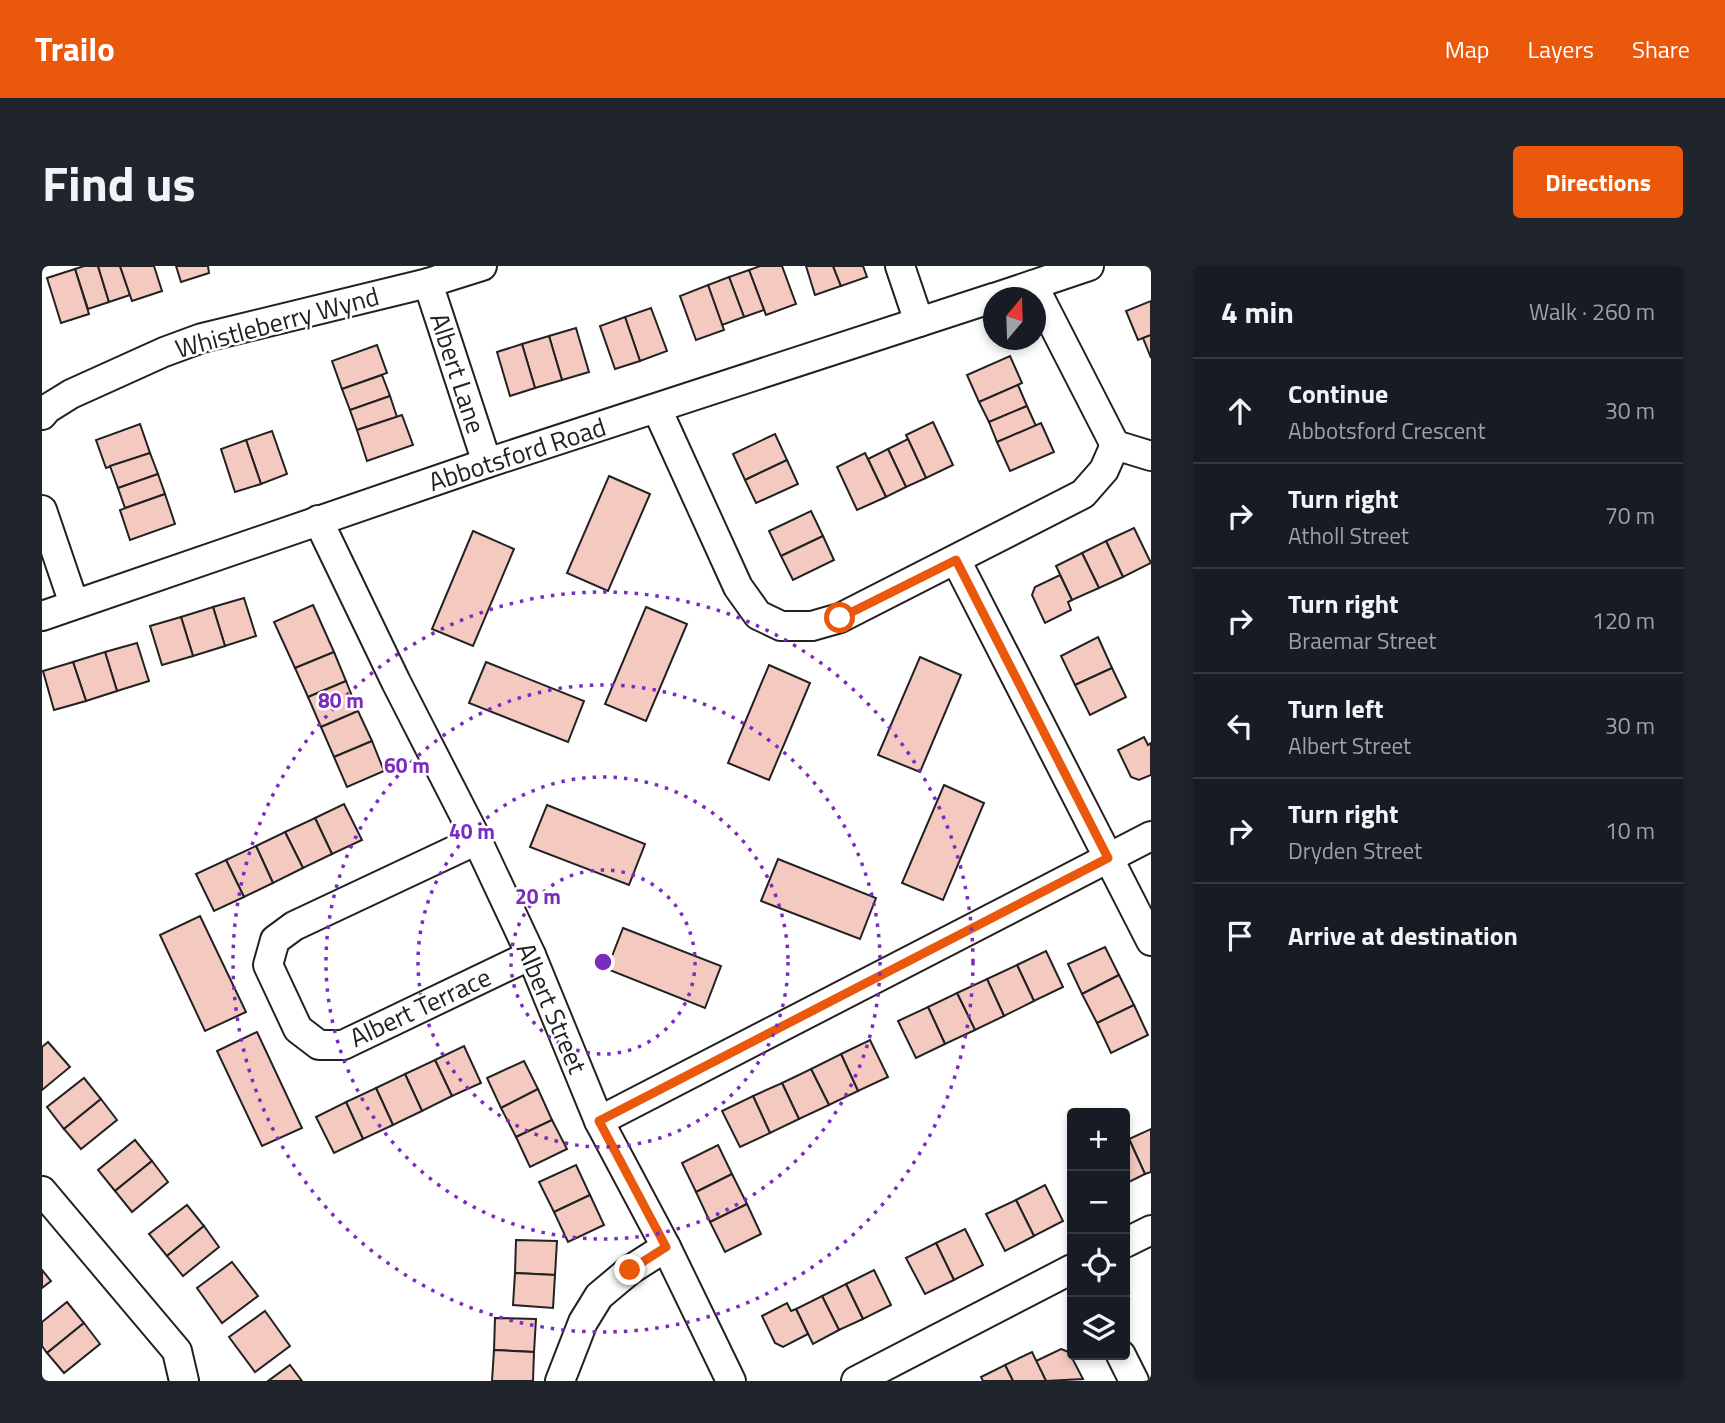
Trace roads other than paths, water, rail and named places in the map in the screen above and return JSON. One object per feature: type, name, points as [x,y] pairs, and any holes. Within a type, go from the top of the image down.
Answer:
[{"type":"street","name":"Whistleberry Wynd","points":[[42,415],[71,394],[202,338],[428,283],[482,266]]},
{"type":"street","points":[[900,266],[919,322]]},
{"type":"street","name":"Abbotsford Road","points":[[1027,287],[1088,266]]},
{"type":"street","name":"Albert Lane","points":[[428,283],[487,463]]},
{"type":"street","points":[[1033,285],[1115,445],[1151,456]]},
{"type":"street","name":"Abbotsford Road","points":[[42,616],[487,463],[983,302]]},
{"type":"street","points":[[657,409],[738,587],[758,615],[781,626],[812,626],[840,618],[1083,495],[1104,470],[1115,445]]},
{"type":"street","points":[[42,510],[74,604]]},
{"type":"street","name":"Albert Street","points":[[318,520],[531,955],[599,1121],[666,1247],[731,1381]]},
{"type":"street","points":[[956,560],[1151,941]]},
{"type":"street","points":[[599,1121],[1151,836]]},
{"type":"street","name":"Albert Terrace","points":[[477,841],[294,926],[275,940],[268,964],[298,1029],[319,1045],[343,1045],[531,955]]},
{"type":"street","points":[[42,1191],[177,1351],[184,1381]]},
{"type":"street","points":[[1130,1240],[1151,1230]]},
{"type":"street","points":[[560,1381],[583,1322],[599,1296],[630,1270],[666,1247]]},
{"type":"street","points":[[856,1381],[1067,1272]]},
{"type":"street","points":[[1124,1360],[1134,1381]]}]
